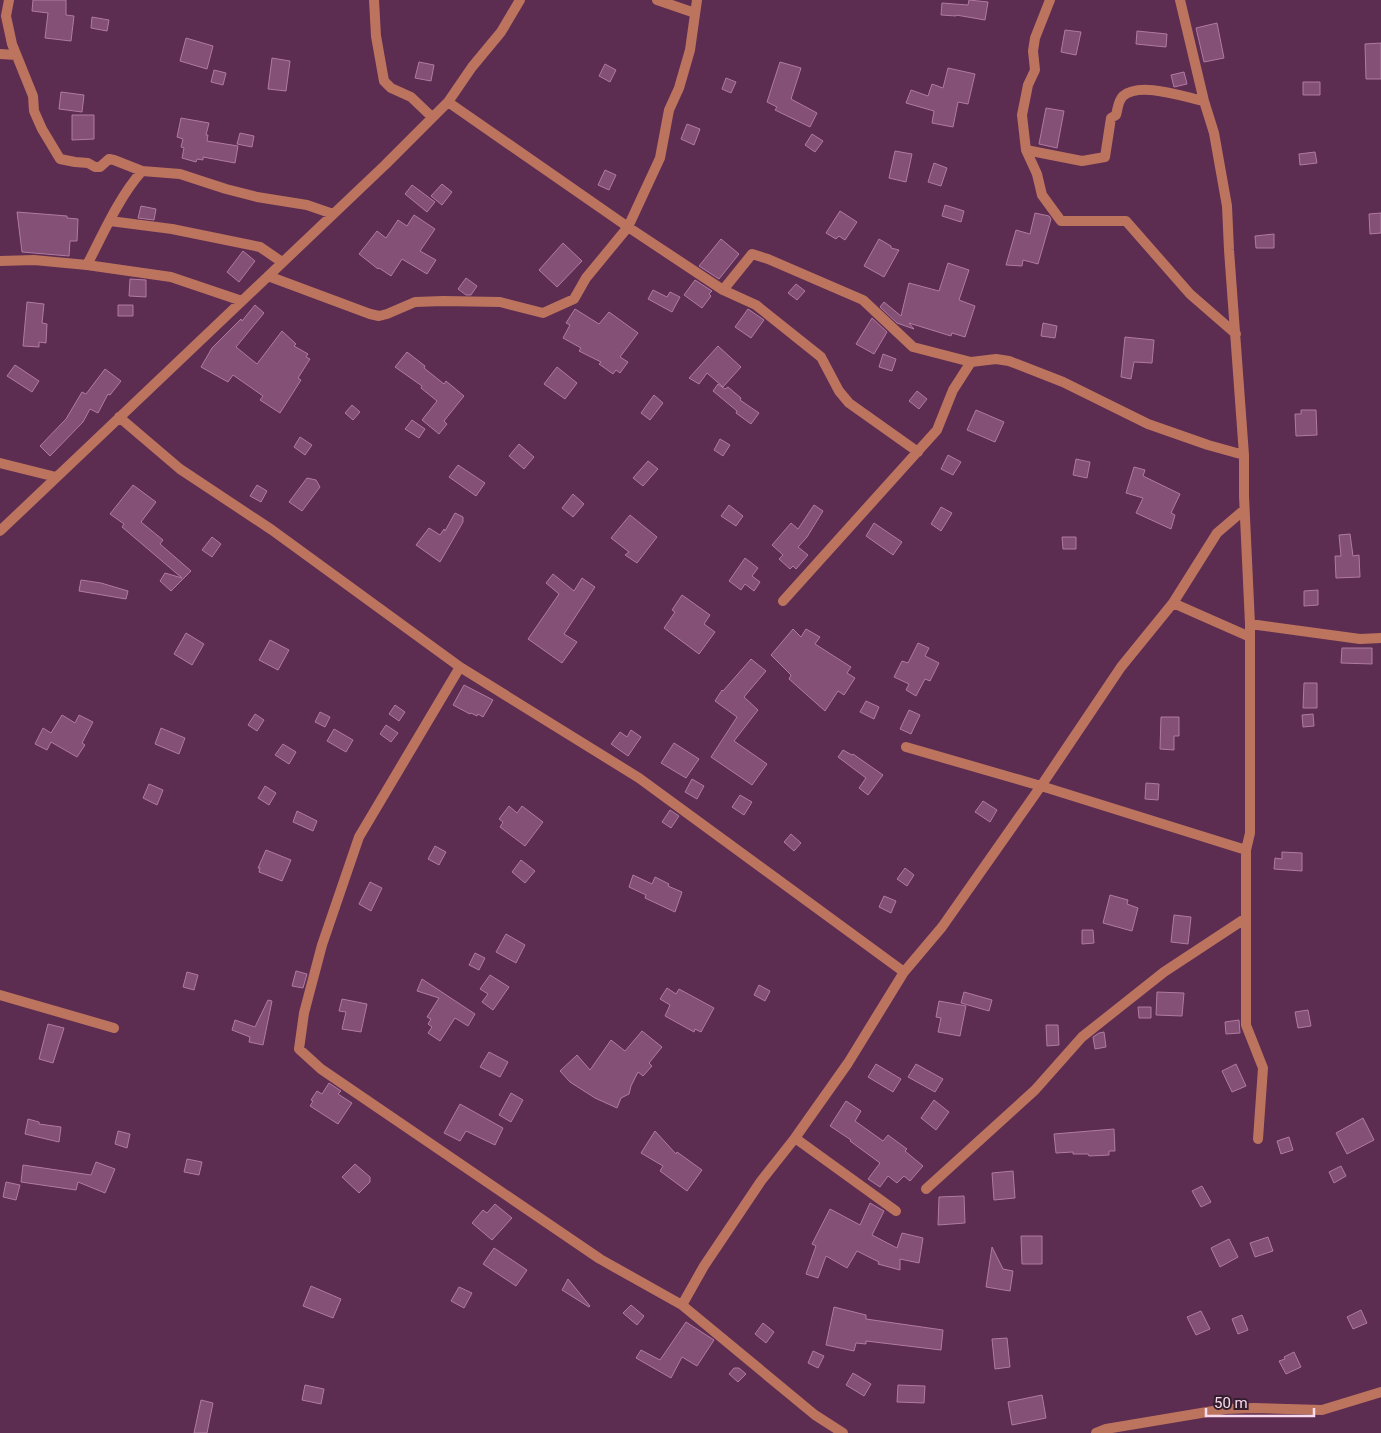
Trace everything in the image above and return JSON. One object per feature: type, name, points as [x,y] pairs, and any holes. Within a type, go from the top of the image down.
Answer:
[{"type":"street","points":[[9,0],[6,16],[12,44],[34,96],[34,111],[39,123],[50,145],[60,159],[88,163],[95,167],[100,167],[109,159],[114,160],[142,171],[180,174],[226,189],[307,205],[333,214]]},
{"type":"street","points":[[374,0],[376,36],[384,80],[391,88],[411,97],[432,117]]},
{"type":"street","points":[[0,531],[385,166],[448,102],[472,67],[501,32],[520,0]]},
{"type":"street","points":[[657,0],[695,13]]},
{"type":"street","points":[[268,276],[379,316],[415,302],[500,302],[543,313],[574,299],[586,278],[628,227],[660,158],[669,110],[679,88],[690,50],[697,0]]},
{"type":"street","points":[[1050,0],[1035,38],[1033,51],[1036,70],[1028,85],[1022,115],[1026,150],[1037,174],[1042,196],[1061,221],[1126,221],[1190,294],[1236,334]]},
{"type":"street","points":[[1180,0],[1204,101],[1214,133],[1227,206],[1236,334],[1244,455],[1244,510],[1250,624],[1250,833],[1246,850],[1246,1025],[1263,1068],[1258,1139]]},
{"type":"street","points":[[0,54],[16,55]]},
{"type":"street","points":[[1026,150],[1082,161],[1105,157],[1111,118],[1116,115],[1118,103],[1123,96],[1140,89],[1204,101]]},
{"type":"street","points":[[448,102],[628,227],[723,290],[756,305],[821,357],[839,391],[849,403],[918,452]]},
{"type":"street","points":[[87,265],[110,221],[135,179],[142,171]]},
{"type":"street","points":[[110,221],[172,229],[260,247],[282,262]]},
{"type":"street","points":[[723,290],[752,254],[777,262],[863,300],[912,347],[971,362],[996,359],[1009,361],[1062,382],[1148,424],[1208,445],[1244,455]]},
{"type":"street","points":[[0,261],[34,260],[87,265],[171,277],[242,301]]},
{"type":"street","points":[[783,601],[937,430],[953,390],[971,362]]},
{"type":"street","points":[[119,417],[180,469],[272,530],[460,667],[639,778],[904,972]]},
{"type":"street","points":[[0,463],[56,477]]},
{"type":"street","points":[[682,1305],[704,1266],[761,1181],[848,1063],[904,972],[942,927],[1121,668],[1173,603],[1216,533],[1244,510]]},
{"type":"street","points":[[1173,603],[1250,638]]},
{"type":"street","points":[[1250,624],[1360,639],[1381,638]]},
{"type":"street","points":[[460,667],[358,836],[322,945],[304,1013],[299,1049],[321,1069],[600,1259],[682,1305],[815,1415],[843,1433]]},
{"type":"street","points":[[906,747],[1041,786],[1246,850]]},
{"type":"street","points":[[926,1189],[1035,1090],[1082,1037],[1164,972],[1246,918]]},
{"type":"street","points":[[0,995],[114,1028]]},
{"type":"street","points":[[794,1138],[896,1211]]},
{"type":"street","points":[[1096,1433],[1106,1429],[1225,1409],[1322,1410],[1381,1392]]},
{"type":"building","points":[[33,0],[66,0],[66,15],[74,16],[71,41],[45,38],[48,13],[32,11]]},
{"type":"building","points":[[969,0],[988,2],[985,20],[956,15],[941,15],[942,3],[968,5]]},
{"type":"building","points":[[92,17],[109,20],[107,31],[91,28]]},
{"type":"building","points":[[1217,23],[1224,58],[1204,62],[1196,28]]},
{"type":"building","points":[[1065,30],[1081,32],[1076,55],[1061,52]]},
{"type":"building","points":[[1137,31],[1167,34],[1166,47],[1136,44]]},
{"type":"building","points":[[186,38],[213,46],[207,69],[180,61]]},
{"type":"building","points":[[1381,43],[1381,79],[1366,79],[1365,44]]},
{"type":"building","points":[[272,58],[290,61],[286,91],[268,89]]},
{"type":"building","points":[[419,62],[434,65],[431,81],[415,78]]},
{"type":"building","points":[[780,62],[801,68],[791,99],[817,113],[810,127],[775,110],[777,107],[767,102]]},
{"type":"building","points":[[605,64],[616,70],[610,82],[599,76]]},
{"type":"building","points":[[948,68],[975,74],[968,104],[958,102],[953,127],[932,123],[934,111],[906,103],[911,90],[928,96],[932,84],[943,88]]},
{"type":"building","points":[[214,70],[226,73],[223,85],[211,82]]},
{"type":"building","points":[[1184,72],[1187,84],[1174,87],[1171,75]]},
{"type":"building","points":[[726,78],[736,82],[731,93],[722,89]]},
{"type":"building","points":[[1303,82],[1320,82],[1320,95],[1303,95]]},
{"type":"building","points":[[61,92],[84,95],[82,112],[59,109]]},
{"type":"building","points":[[1046,108],[1064,111],[1057,148],[1039,144]]},
{"type":"building","points":[[72,115],[94,115],[94,139],[72,140]]},
{"type":"building","points":[[181,118],[209,123],[206,135],[208,135],[207,141],[238,146],[235,163],[203,157],[203,160],[197,159],[196,162],[182,158],[184,148],[181,147],[183,139],[177,137]]},
{"type":"building","points":[[687,124],[700,129],[694,145],[681,139]]},
{"type":"building","points":[[240,133],[254,136],[252,147],[237,144]]},
{"type":"building","points":[[812,134],[823,141],[815,152],[805,145]]},
{"type":"building","points":[[895,151],[912,154],[906,182],[889,178]]},
{"type":"building","points":[[1315,152],[1317,163],[1300,165],[1299,154]]},
{"type":"building","points":[[934,163],[947,168],[941,186],[928,182]]},
{"type":"building","points":[[605,170],[616,175],[609,190],[598,185]]},
{"type":"building","points":[[442,184],[452,192],[442,205],[431,196]]},
{"type":"building","points":[[412,185],[435,202],[427,212],[405,194]]},
{"type":"building","points":[[945,205],[964,211],[961,222],[942,216]]},
{"type":"building","points":[[141,206],[156,209],[154,220],[138,218]]},
{"type":"building","points":[[840,211],[857,222],[845,240],[839,236],[836,239],[826,233]]},
{"type":"building","points":[[17,212],[67,216],[67,218],[78,219],[77,241],[70,241],[69,256],[22,252]]},
{"type":"building","points":[[1035,213],[1049,216],[1051,219],[1038,264],[1023,260],[1022,266],[1006,265],[1016,230],[1030,234]]},
{"type":"building","points":[[1381,213],[1381,233],[1370,234],[1369,214]]},
{"type":"building","points":[[414,215],[435,229],[420,251],[436,260],[427,274],[402,259],[391,276],[378,269],[359,254],[377,231],[386,238],[398,220],[407,226]]},
{"type":"building","points":[[1274,234],[1274,248],[1256,248],[1255,236]]},
{"type":"building","points":[[721,239],[739,254],[719,279],[699,266]]},
{"type":"building","points":[[879,239],[891,246],[891,248],[899,250],[884,277],[864,266]]},
{"type":"building","points":[[563,243],[582,261],[557,287],[539,270]]},
{"type":"building","points":[[243,251],[255,261],[239,282],[227,272]]},
{"type":"building","points":[[948,263],[969,270],[959,300],[975,306],[965,337],[952,333],[951,336],[909,323],[914,329],[897,323],[880,307],[884,302],[901,316],[909,283],[939,291]]},
{"type":"building","points":[[466,278],[477,286],[471,295],[466,295],[458,289]]},
{"type":"building","points":[[130,279],[146,280],[146,297],[129,296]]},
{"type":"building","points":[[695,280],[712,291],[709,294],[711,296],[702,308],[684,295]]},
{"type":"building","points":[[796,284],[805,291],[797,300],[788,293]]},
{"type":"building","points":[[653,290],[667,297],[670,292],[680,297],[672,312],[648,299]]},
{"type":"building","points":[[27,302],[44,304],[42,323],[47,324],[46,343],[39,342],[39,347],[23,346]]},
{"type":"building","points":[[118,305],[133,305],[133,316],[118,316]]},
{"type":"building","points":[[255,305],[264,313],[236,347],[257,364],[282,331],[296,344],[294,346],[308,354],[306,357],[310,359],[298,378],[301,380],[280,413],[260,400],[263,396],[233,375],[228,382],[201,367],[212,348],[241,319],[242,321]]},
{"type":"building","points":[[575,309],[599,324],[609,312],[638,333],[620,357],[628,362],[620,373],[616,370],[613,374],[599,364],[601,362],[579,351],[581,348],[563,338],[570,325],[566,323]]},
{"type":"building","points":[[748,309],[764,320],[751,338],[735,327]]},
{"type":"building","points":[[872,318],[887,332],[874,354],[856,344]]},
{"type":"building","points":[[1043,323],[1057,326],[1055,338],[1041,336]]},
{"type":"building","points":[[1125,337],[1154,340],[1152,363],[1134,362],[1131,379],[1121,377]]},
{"type":"building","points":[[718,346],[741,367],[723,387],[707,373],[699,384],[689,378]]},
{"type":"building","points":[[407,352],[444,384],[446,381],[464,396],[444,421],[447,424],[439,434],[422,420],[437,401],[421,388],[422,386],[395,367]]},
{"type":"building","points":[[883,354],[896,359],[892,371],[879,367]]},
{"type":"building","points":[[15,365],[39,381],[32,392],[7,376]]},
{"type":"building","points":[[557,367],[577,383],[565,399],[544,384]]},
{"type":"building","points":[[105,369],[121,381],[110,395],[108,394],[98,413],[90,409],[83,422],[50,456],[40,446],[66,419],[82,392],[86,394]]},
{"type":"building","points":[[718,384],[725,389],[728,387],[741,398],[740,400],[759,413],[751,424],[736,413],[737,411],[713,391]]},
{"type":"building","points":[[917,391],[927,399],[919,409],[909,401]]},
{"type":"building","points":[[654,395],[663,403],[650,420],[641,413]]},
{"type":"building","points":[[352,405],[360,412],[353,420],[345,413]]},
{"type":"building","points":[[976,410],[1004,422],[995,442],[967,430]]},
{"type":"building","points":[[1301,410],[1316,410],[1317,435],[1296,436],[1295,414],[1301,414]]},
{"type":"building","points":[[412,420],[425,429],[419,438],[405,429]]},
{"type":"building","points":[[300,437],[312,445],[305,455],[294,447]]},
{"type":"building","points":[[720,439],[730,445],[723,456],[714,450]]},
{"type":"building","points":[[519,444],[534,457],[524,469],[509,456]]},
{"type":"building","points":[[948,455],[961,462],[953,475],[941,469]]},
{"type":"building","points":[[1076,459],[1090,462],[1087,478],[1073,475]]},
{"type":"building","points":[[648,461],[658,469],[643,486],[633,478]]},
{"type":"building","points":[[458,465],[485,483],[476,496],[449,477]]},
{"type":"building","points":[[1134,467],[1145,470],[1143,476],[1180,494],[1171,513],[1175,515],[1171,529],[1136,513],[1143,498],[1126,493]]},
{"type":"building","points":[[307,478],[316,480],[320,487],[302,511],[289,502]]},
{"type":"building","points":[[133,485],[156,502],[141,522],[163,540],[160,544],[191,571],[171,591],[160,581],[165,573],[182,578],[122,527],[124,524],[110,514]]},
{"type":"building","points":[[257,485],[267,491],[261,502],[250,496]]},
{"type":"building","points":[[573,494],[584,504],[573,517],[562,508]]},
{"type":"building","points":[[729,505],[743,516],[736,526],[721,516]]},
{"type":"building","points":[[814,505],[823,511],[807,537],[798,547],[808,555],[796,569],[793,566],[790,569],[779,559],[783,555],[772,545],[791,523],[798,529]]},
{"type":"building","points":[[941,507],[952,513],[941,531],[931,524]]},
{"type":"building","points":[[455,513],[463,517],[463,522],[440,562],[416,545],[429,528],[440,535],[444,529],[445,531]]},
{"type":"building","points":[[630,515],[657,537],[637,563],[625,555],[629,552],[611,538]]},
{"type":"building","points":[[874,523],[902,542],[893,555],[866,536]]},
{"type":"building","points":[[1350,534],[1353,556],[1359,555],[1360,577],[1336,578],[1335,556],[1341,556],[1339,535]]},
{"type":"building","points":[[212,537],[221,544],[212,557],[202,550]]},
{"type":"building","points":[[1062,537],[1076,537],[1076,549],[1063,549]]},
{"type":"building","points":[[745,558],[758,568],[752,576],[760,582],[754,591],[745,584],[741,590],[729,581]]},
{"type":"building","points":[[553,574],[574,591],[582,578],[595,587],[564,634],[577,642],[562,663],[528,639],[559,594],[546,583]]},
{"type":"building","points":[[81,580],[101,583],[128,591],[126,599],[79,591]]},
{"type":"building","points":[[1318,590],[1318,605],[1304,606],[1304,591]]},
{"type":"building","points":[[682,595],[710,615],[704,624],[715,632],[699,654],[664,628],[675,612],[672,610]]},
{"type":"building","points":[[793,629],[801,637],[806,629],[820,637],[815,644],[851,667],[847,673],[855,678],[844,695],[838,691],[825,711],[789,679],[791,675],[771,655]]},
{"type":"building","points":[[186,633],[204,644],[192,665],[174,654]]},
{"type":"building","points":[[270,640],[289,650],[278,670],[259,660]]},
{"type":"building","points":[[918,643],[929,648],[925,656],[939,663],[930,681],[925,679],[916,696],[906,690],[909,684],[894,677],[902,661],[908,663]]},
{"type":"building","points":[[1342,648],[1372,648],[1372,664],[1341,663]]},
{"type":"building","points":[[751,659],[766,671],[744,697],[758,710],[734,741],[767,764],[752,785],[711,757],[737,717],[715,701],[722,690]]},
{"type":"building","points":[[1304,683],[1317,683],[1317,708],[1303,708]]},
{"type":"building","points":[[464,685],[493,700],[483,717],[478,714],[477,716],[470,714],[453,705]]},
{"type":"building","points":[[866,701],[879,707],[874,719],[860,712]]},
{"type":"building","points":[[395,705],[405,712],[399,721],[389,714]]},
{"type":"building","points":[[909,710],[920,715],[911,734],[900,729]]},
{"type":"building","points":[[320,712],[330,717],[325,727],[315,722]]},
{"type":"building","points":[[255,714],[264,720],[257,731],[248,725]]},
{"type":"building","points":[[1313,714],[1314,726],[1303,727],[1302,715]]},
{"type":"building","points":[[62,715],[75,723],[79,715],[93,722],[82,743],[85,745],[77,757],[51,742],[47,750],[35,744],[43,728],[51,733]]},
{"type":"building","points":[[1161,717],[1179,717],[1179,736],[1174,736],[1174,750],[1160,749]]},
{"type":"building","points":[[386,725],[398,733],[391,742],[380,734]]},
{"type":"building","points":[[161,728],[185,738],[179,754],[155,744]]},
{"type":"building","points":[[334,729],[353,740],[346,752],[327,741]]},
{"type":"building","points":[[631,730],[641,737],[628,756],[611,744],[620,732],[627,737]]},
{"type":"building","points":[[674,743],[699,759],[686,778],[661,763]]},
{"type":"building","points":[[283,744],[296,752],[289,764],[275,755]]},
{"type":"building","points":[[843,750],[853,754],[883,775],[868,795],[859,788],[866,778],[838,757]]},
{"type":"building","points":[[692,779],[704,786],[697,799],[685,792]]},
{"type":"building","points":[[1146,783],[1159,784],[1158,800],[1145,799]]},
{"type":"building","points":[[149,784],[163,790],[157,805],[143,798]]},
{"type":"building","points":[[265,786],[276,793],[269,805],[258,798]]},
{"type":"building","points":[[740,795],[752,802],[744,815],[732,807]]},
{"type":"building","points":[[983,801],[997,810],[990,822],[975,812]]},
{"type":"building","points":[[509,806],[517,813],[522,806],[543,822],[525,846],[500,827],[503,822],[499,819]]},
{"type":"building","points":[[670,810],[679,816],[671,828],[662,822]]},
{"type":"building","points":[[297,811],[317,821],[313,831],[293,822]]},
{"type":"building","points":[[791,834],[801,843],[794,851],[784,842]]},
{"type":"building","points":[[435,846],[446,852],[439,865],[428,859]]},
{"type":"building","points":[[266,850],[291,860],[282,881],[259,872],[260,868],[258,868]]},
{"type":"building","points":[[1282,852],[1302,853],[1302,871],[1274,869],[1275,858],[1282,859]]},
{"type":"building","points":[[521,860],[535,871],[525,883],[512,872]]},
{"type":"building","points":[[905,868],[914,875],[907,886],[897,879]]},
{"type":"building","points":[[633,875],[652,884],[655,877],[669,884],[668,886],[682,892],[675,912],[645,898],[646,895],[629,887]]},
{"type":"building","points":[[370,882],[382,888],[371,911],[359,904]]},
{"type":"building","points":[[1110,895],[1128,900],[1127,904],[1138,908],[1132,931],[1103,923]]},
{"type":"building","points":[[884,896],[896,901],[891,913],[879,907]]},
{"type":"building","points":[[1174,915],[1191,917],[1188,944],[1171,942]]},
{"type":"building","points":[[1082,930],[1093,930],[1094,943],[1082,944]]},
{"type":"building","points":[[506,934],[525,945],[516,963],[496,952]]},
{"type":"building","points":[[475,953],[485,958],[479,970],[469,965]]},
{"type":"building","points":[[296,971],[307,974],[303,988],[292,986]]},
{"type":"building","points":[[187,972],[198,975],[194,990],[183,987]]},
{"type":"building","points":[[490,975],[509,987],[493,1010],[482,1002],[488,994],[480,989]]},
{"type":"building","points":[[422,979],[475,1014],[468,1026],[455,1018],[440,1041],[428,1033],[432,1027],[428,1024],[431,1019],[427,1017],[439,998],[417,991]]},
{"type":"building","points":[[759,985],[770,991],[765,1001],[754,995]]},
{"type":"building","points":[[667,988],[676,994],[679,989],[714,1008],[701,1032],[695,1029],[694,1032],[665,1016],[670,1005],[660,999]]},
{"type":"building","points":[[964,992],[992,1000],[989,1011],[961,1003]]},
{"type":"building","points":[[1157,992],[1184,993],[1182,1016],[1156,1015]]},
{"type":"building","points":[[342,999],[367,1004],[361,1032],[342,1029],[346,1012],[339,1011]]},
{"type":"building","points":[[268,1000],[272,1001],[263,1045],[249,1042],[250,1037],[232,1030],[235,1020],[255,1027]]},
{"type":"building","points":[[939,1001],[966,1006],[960,1036],[938,1032],[941,1018],[936,1017]]},
{"type":"building","points":[[1138,1007],[1151,1007],[1151,1018],[1139,1018]]},
{"type":"building","points":[[1308,1010],[1311,1026],[1298,1028],[1295,1012]]},
{"type":"building","points":[[1239,1020],[1240,1033],[1226,1034],[1225,1022]]},
{"type":"building","points":[[48,1024],[64,1028],[53,1063],[39,1059]]},
{"type":"building","points":[[1046,1025],[1058,1025],[1059,1045],[1047,1046]]},
{"type":"building","points":[[642,1031],[662,1047],[649,1063],[652,1066],[643,1076],[638,1072],[629,1094],[621,1098],[617,1108],[595,1098],[570,1082],[560,1071],[577,1055],[590,1070],[611,1040],[625,1051]]},
{"type":"building","points":[[1104,1032],[1106,1047],[1095,1049],[1093,1037]]},
{"type":"building","points":[[489,1052],[508,1062],[500,1077],[480,1067]]},
{"type":"building","points":[[876,1064],[901,1079],[893,1092],[868,1077]]},
{"type":"building","points":[[916,1064],[943,1079],[935,1092],[908,1077]]},
{"type":"building","points":[[1236,1064],[1246,1086],[1232,1092],[1222,1071]]},
{"type":"building","points":[[329,1083],[341,1091],[338,1094],[352,1103],[338,1124],[310,1106],[313,1101],[311,1100],[317,1091],[322,1094]]},
{"type":"building","points":[[511,1093],[523,1100],[511,1122],[499,1115]]},
{"type":"building","points":[[934,1100],[949,1112],[936,1130],[921,1118]]},
{"type":"building","points":[[846,1101],[861,1111],[855,1121],[883,1141],[888,1135],[907,1149],[905,1151],[923,1166],[910,1181],[904,1176],[897,1183],[888,1176],[880,1187],[868,1179],[880,1163],[830,1126]]},
{"type":"building","points":[[460,1104],[503,1128],[495,1145],[466,1131],[460,1141],[444,1133]]},
{"type":"building","points":[[1363,1118],[1374,1140],[1347,1154],[1336,1133]]},
{"type":"building","points":[[28,1119],[39,1122],[39,1124],[61,1127],[59,1142],[25,1134]]},
{"type":"building","points":[[1114,1129],[1115,1151],[1109,1151],[1109,1155],[1089,1156],[1088,1154],[1073,1154],[1073,1152],[1056,1153],[1054,1134]]},
{"type":"building","points":[[118,1131],[130,1134],[127,1148],[115,1144]]},
{"type":"building","points":[[655,1131],[676,1154],[677,1152],[702,1170],[687,1191],[660,1171],[663,1166],[641,1153]]},
{"type":"building","points":[[1289,1137],[1293,1150],[1281,1154],[1277,1141]]},
{"type":"building","points":[[187,1159],[202,1162],[199,1175],[184,1172]]},
{"type":"building","points":[[96,1162],[115,1169],[105,1193],[78,1182],[76,1190],[21,1182],[23,1165],[91,1175]]},
{"type":"building","points":[[355,1164],[370,1177],[370,1182],[359,1193],[342,1177]]},
{"type":"building","points":[[1341,1166],[1346,1176],[1334,1183],[1329,1172]]},
{"type":"building","points":[[1013,1171],[1015,1198],[994,1200],[992,1173]]},
{"type":"building","points":[[6,1182],[20,1185],[16,1200],[3,1197]]},
{"type":"building","points":[[1202,1186],[1211,1202],[1201,1207],[1192,1191]]},
{"type":"building","points":[[964,1196],[965,1223],[938,1225],[939,1197]]},
{"type":"building","points":[[870,1203],[884,1211],[872,1235],[897,1248],[902,1233],[923,1238],[919,1263],[900,1259],[900,1270],[878,1264],[879,1262],[857,1251],[847,1268],[826,1256],[818,1278],[806,1274],[816,1246],[812,1244],[830,1209],[860,1225]]},
{"type":"building","points":[[495,1204],[512,1218],[492,1240],[472,1223],[483,1210],[487,1213]]},
{"type":"building","points":[[1021,1236],[1042,1236],[1042,1264],[1022,1264]]},
{"type":"building","points":[[1268,1237],[1273,1251],[1255,1257],[1250,1243]]},
{"type":"building","points":[[1229,1239],[1238,1257],[1220,1267],[1211,1248]]},
{"type":"building","points":[[992,1247],[1003,1269],[1013,1271],[1010,1291],[986,1287]]},
{"type":"building","points":[[494,1248],[527,1270],[516,1286],[483,1264]]},
{"type":"building","points":[[568,1279],[590,1306],[589,1307],[562,1290]]},
{"type":"building","points":[[311,1286],[341,1299],[333,1318],[303,1306]]},
{"type":"building","points":[[459,1287],[472,1293],[464,1308],[451,1301]]},
{"type":"building","points":[[631,1305],[644,1316],[637,1325],[623,1313]]},
{"type":"building","points":[[834,1307],[866,1315],[866,1319],[943,1330],[941,1350],[866,1341],[866,1344],[856,1343],[854,1351],[826,1345]]},
{"type":"building","points":[[1361,1310],[1367,1323],[1353,1329],[1347,1317]]},
{"type":"building","points":[[1201,1311],[1210,1329],[1196,1335],[1187,1317]]},
{"type":"building","points":[[1242,1315],[1248,1330],[1238,1334],[1232,1319]]},
{"type":"building","points":[[686,1322],[714,1340],[697,1366],[682,1357],[671,1378],[636,1358],[641,1350],[660,1360]]},
{"type":"building","points":[[763,1323],[774,1332],[766,1343],[755,1334]]},
{"type":"building","points":[[1007,1338],[1010,1367],[995,1369],[992,1339]]},
{"type":"building","points":[[813,1351],[824,1356],[818,1368],[808,1363]]},
{"type":"building","points":[[1294,1352],[1301,1367],[1286,1374],[1279,1361]]},
{"type":"building","points":[[734,1368],[739,1368],[746,1374],[738,1382],[729,1374]]},
{"type":"building","points":[[853,1373],[871,1384],[864,1396],[846,1385]]},
{"type":"building","points":[[305,1385],[324,1389],[321,1404],[302,1400]]},
{"type":"building","points":[[898,1385],[925,1386],[924,1403],[897,1402]]},
{"type":"building","points":[[1042,1395],[1046,1418],[1012,1425],[1008,1402]]},
{"type":"building","points":[[201,1400],[213,1403],[207,1433],[194,1433]]}]
